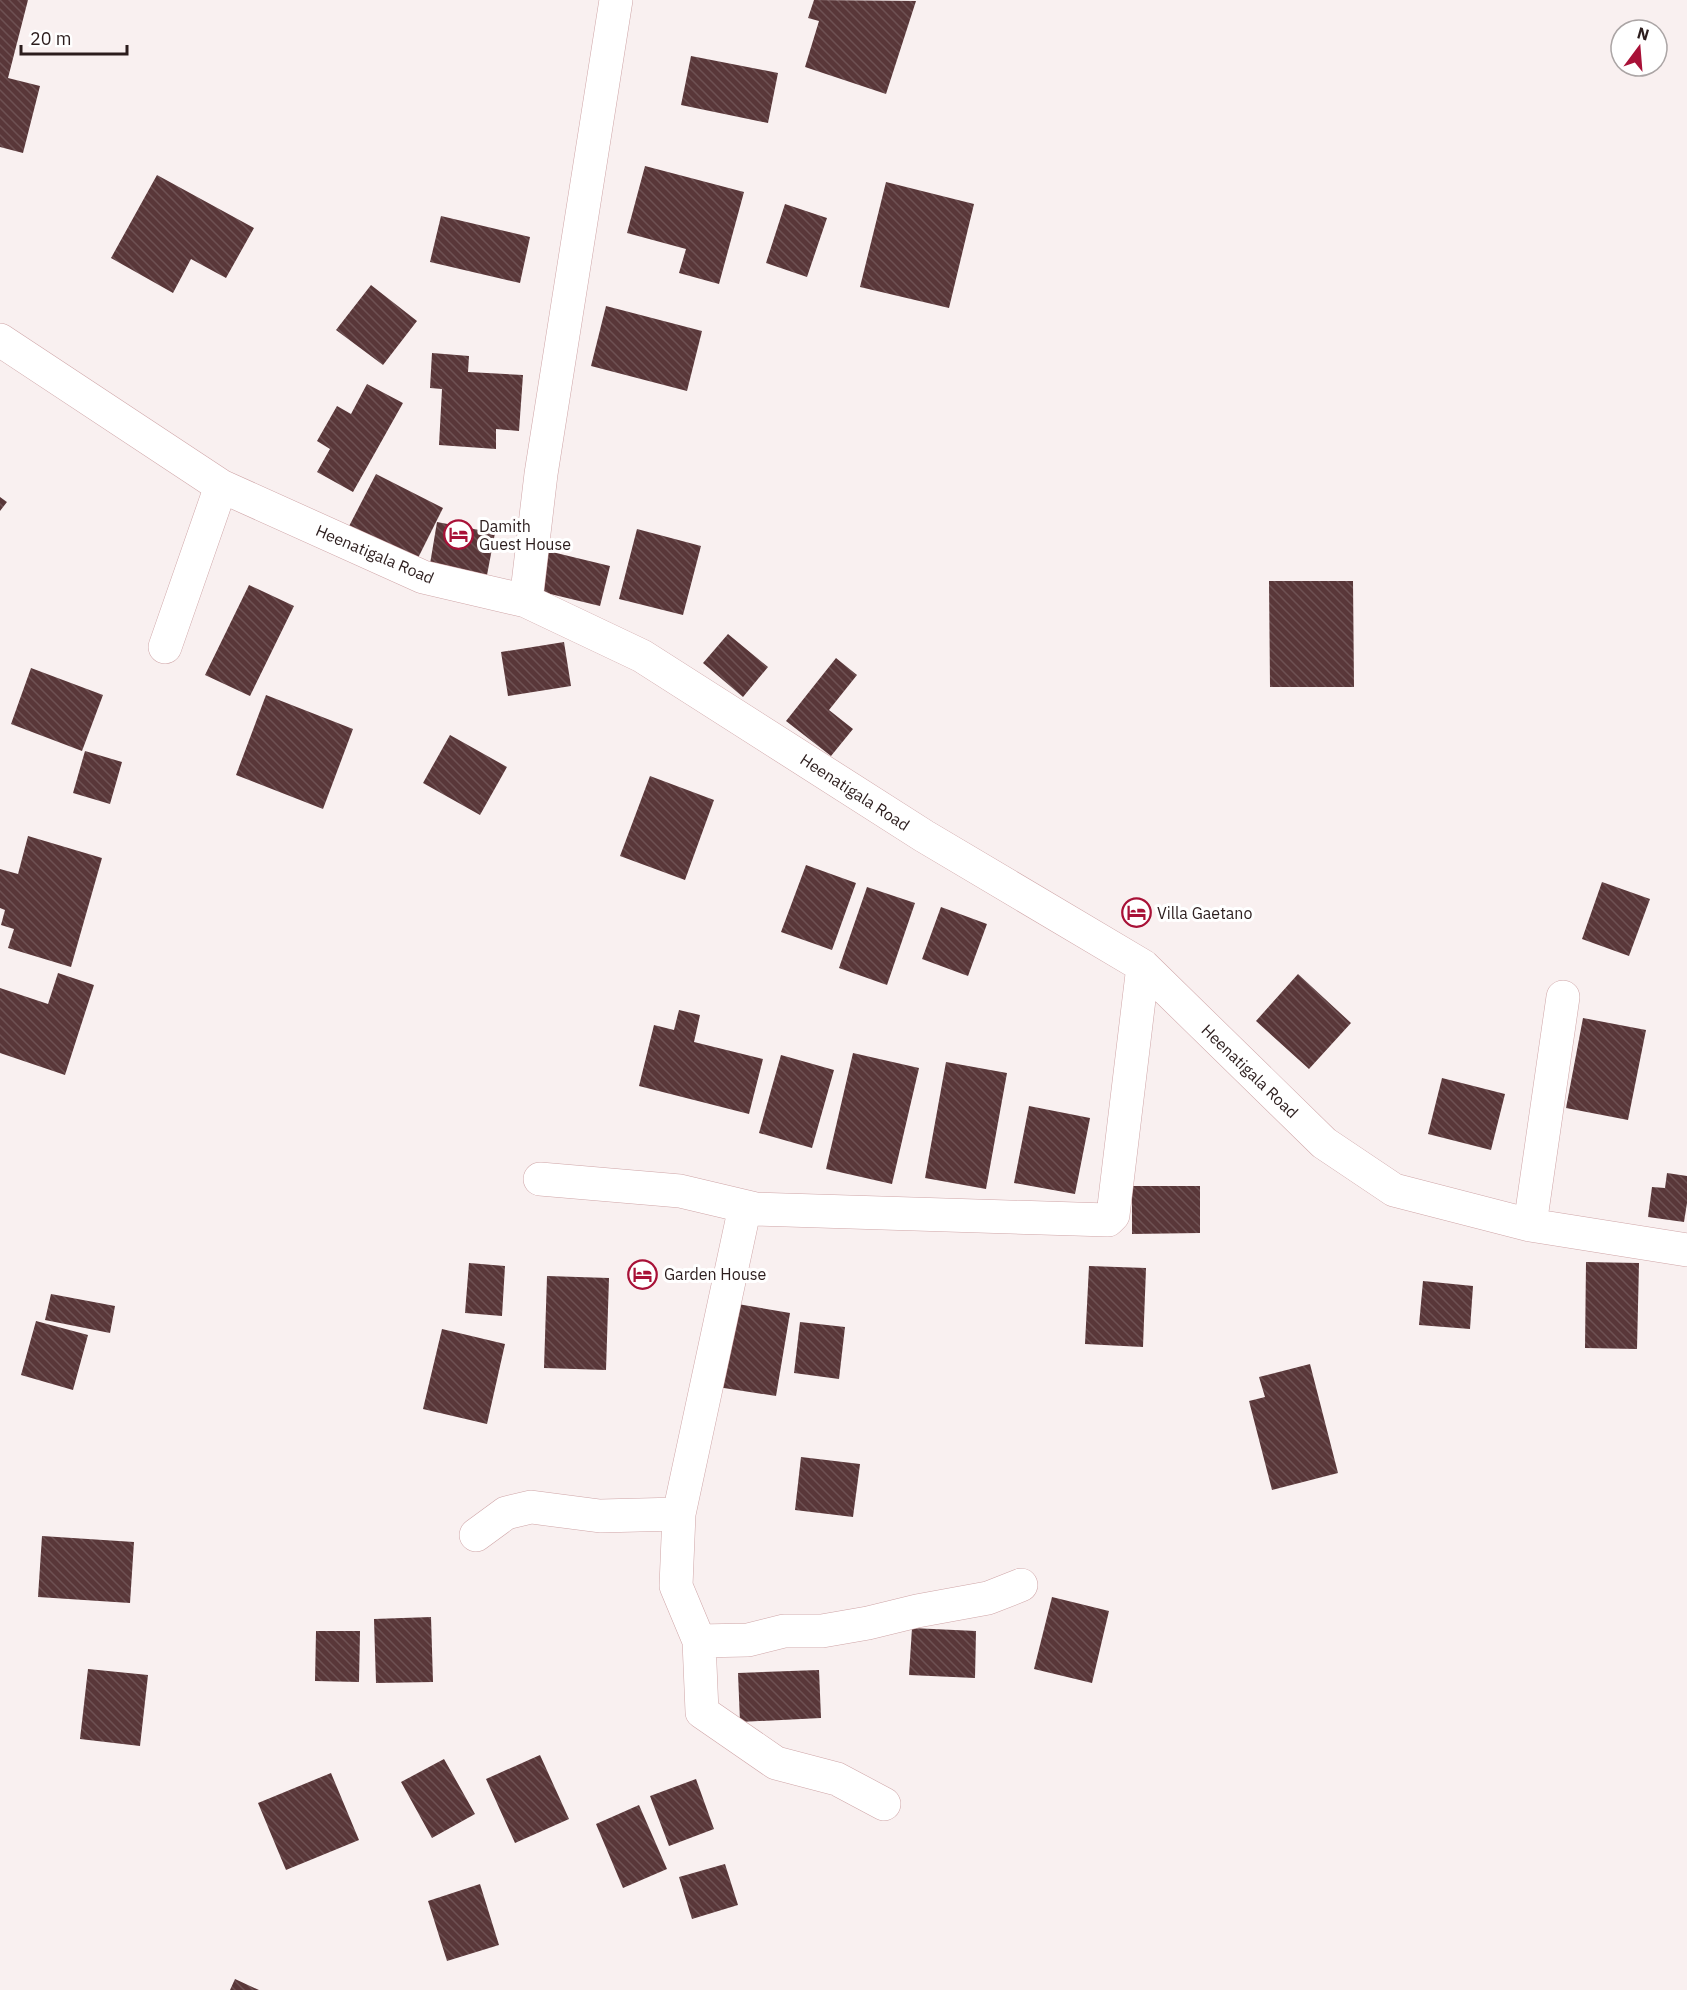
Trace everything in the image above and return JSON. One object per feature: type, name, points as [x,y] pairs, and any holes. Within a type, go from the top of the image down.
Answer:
[{"type":"street","points":[[526,601],[541,474],[616,0]]},
{"type":"street","name":"Heenatigala Road","points":[[0,340],[221,486],[423,577],[526,601],[642,656],[924,836],[1143,966],[1324,1143],[1394,1190],[1530,1225],[1687,1250]]},
{"type":"street","points":[[165,647],[221,486]]},
{"type":"street","points":[[540,1179],[680,1191],[756,1209],[1108,1220],[1113,1215],[1143,966]]},
{"type":"street","points":[[1530,1225],[1563,997]]},
{"type":"street","points":[[756,1209],[743,1216],[679,1514],[676,1586],[699,1641],[702,1712],[776,1763],[837,1779],[884,1804]]},
{"type":"street","points":[[476,1535],[506,1514],[531,1507],[600,1516],[679,1514]]},
{"type":"street","points":[[699,1641],[748,1640],[784,1630],[834,1629],[988,1598],[1021,1585]]},
{"type":"building","points":[[0,0],[28,0],[8,78],[40,86],[23,153],[0,147]]},
{"type":"building","points":[[814,0],[916,1],[886,94],[805,67],[819,21],[808,18]]},
{"type":"building","points":[[691,56],[778,73],[768,123],[681,105]]},
{"type":"building","points":[[645,166],[744,192],[719,284],[679,273],[686,249],[627,233]]},
{"type":"building","points":[[157,175],[254,228],[226,278],[191,259],[173,293],[111,258]]},
{"type":"building","points":[[886,182],[974,204],[949,308],[860,287]]},
{"type":"building","points":[[785,204],[827,218],[807,277],[766,263]]},
{"type":"building","points":[[441,216],[530,237],[520,283],[430,262]]},
{"type":"building","points":[[371,285],[417,321],[383,365],[336,330]]},
{"type":"building","points":[[606,306],[702,331],[687,391],[591,366]]},
{"type":"building","points":[[432,353],[469,356],[468,372],[523,375],[519,431],[496,429],[496,449],[439,445],[442,389],[430,388]]},
{"type":"building","points":[[367,384],[403,403],[353,492],[317,472],[330,449],[317,441],[337,406],[351,414]]},
{"type":"building","points":[[376,474],[443,508],[414,566],[346,532]]},
{"type":"building","points":[[0,497],[7,502],[0,511]]},
{"type":"building","points":[[437,522],[495,533],[487,575],[430,564]]},
{"type":"building","points":[[637,529],[701,546],[683,615],[619,599]]},
{"type":"building","points":[[548,551],[610,566],[600,606],[538,591]]},
{"type":"building","points":[[1269,581],[1353,581],[1354,687],[1270,687]]},
{"type":"building","points":[[249,585],[294,606],[250,696],[205,675]]},
{"type":"building","points":[[728,634],[768,667],[743,697],[703,663]]},
{"type":"building","points":[[564,642],[571,686],[508,696],[501,652]]},
{"type":"building","points":[[836,658],[857,675],[829,710],[853,729],[831,756],[786,721]]},
{"type":"building","points":[[31,668],[103,695],[82,751],[11,724]]},
{"type":"building","points":[[266,695],[353,729],[323,809],[236,775]]},
{"type":"building","points":[[450,735],[507,767],[480,815],[423,783]]},
{"type":"building","points":[[85,751],[122,762],[110,804],[73,793]]},
{"type":"building","points":[[650,776],[714,800],[685,880],[620,856]]},
{"type":"building","points":[[28,836],[102,858],[71,967],[8,948],[14,929],[1,925],[5,910],[0,908],[0,869],[18,874]]},
{"type":"building","points":[[806,865],[856,883],[832,950],[781,932]]},
{"type":"building","points":[[1602,882],[1650,899],[1629,956],[1582,939]]},
{"type":"building","points":[[867,887],[915,903],[887,985],[839,968]]},
{"type":"building","points":[[941,907],[987,924],[968,976],[922,959]]},
{"type":"building","points":[[58,973],[94,985],[65,1075],[0,1053],[0,988],[48,1004]]},
{"type":"building","points":[[1298,974],[1351,1023],[1309,1069],[1256,1021]]},
{"type":"building","points":[[679,1010],[700,1015],[694,1042],[763,1059],[749,1114],[639,1086],[654,1025],[674,1030]]},
{"type":"building","points":[[1583,1018],[1646,1030],[1628,1120],[1566,1108]]},
{"type":"building","points":[[853,1053],[919,1068],[892,1184],[826,1169]]},
{"type":"building","points":[[781,1055],[834,1070],[812,1148],[759,1133]]},
{"type":"building","points":[[946,1062],[1007,1073],[986,1189],[925,1178]]},
{"type":"building","points":[[1442,1078],[1505,1094],[1491,1150],[1428,1134]]},
{"type":"building","points":[[1029,1106],[1090,1118],[1075,1194],[1014,1183]]},
{"type":"building","points":[[1667,1173],[1687,1176],[1684,1222],[1648,1217],[1652,1187],[1665,1188]]},
{"type":"building","points":[[1132,1186],[1200,1186],[1200,1233],[1132,1234]]},
{"type":"building","points":[[1586,1262],[1639,1263],[1637,1349],[1585,1348]]},
{"type":"building","points":[[469,1263],[505,1266],[502,1316],[465,1313]]},
{"type":"building","points":[[1089,1266],[1146,1268],[1143,1347],[1085,1344]]},
{"type":"building","points":[[547,1276],[609,1278],[606,1370],[544,1368]]},
{"type":"building","points":[[1423,1281],[1473,1286],[1470,1329],[1419,1325]]},
{"type":"building","points":[[51,1294],[115,1306],[110,1333],[45,1320]]},
{"type":"building","points":[[726,1302],[790,1313],[776,1396],[711,1386]]},
{"type":"building","points":[[36,1321],[88,1335],[73,1390],[21,1375]]},
{"type":"building","points":[[800,1322],[845,1327],[839,1379],[794,1373]]},
{"type":"building","points":[[442,1329],[505,1344],[487,1424],[423,1409]]},
{"type":"building","points":[[1310,1364],[1338,1473],[1272,1490],[1249,1401],[1265,1397],[1259,1377]]},
{"type":"building","points":[[801,1457],[860,1464],[853,1517],[795,1510]]},
{"type":"building","points":[[42,1536],[134,1542],[130,1603],[38,1597]]},
{"type":"building","points":[[1052,1597],[1109,1611],[1092,1683],[1034,1669]]},
{"type":"building","points":[[431,1617],[433,1682],[376,1683],[374,1619]]},
{"type":"building","points":[[912,1628],[976,1631],[975,1678],[909,1675]]},
{"type":"building","points":[[316,1631],[360,1631],[359,1682],[315,1681]]},
{"type":"building","points":[[88,1669],[148,1675],[140,1746],[80,1739]]},
{"type":"building","points":[[819,1670],[821,1718],[740,1722],[738,1673]]},
{"type":"building","points":[[540,1755],[569,1819],[515,1843],[486,1779]]},
{"type":"building","points":[[444,1759],[475,1814],[432,1838],[401,1782]]},
{"type":"building","points":[[331,1773],[359,1840],[286,1870],[258,1803]]},
{"type":"building","points":[[696,1779],[714,1829],[669,1846],[650,1796]]},
{"type":"building","points":[[639,1805],[667,1869],[623,1888],[596,1824]]},
{"type":"building","points":[[725,1864],[738,1905],[692,1919],[679,1877]]},
{"type":"building","points":[[480,1884],[499,1945],[447,1961],[428,1901]]},
{"type":"building","points":[[235,1979],[259,1990],[230,1990]]},
{"type":"place","name":"Damith Guest House","points":[[458,535]]},
{"type":"place","name":"Villa Gaetano","points":[[1136,913]]},
{"type":"place","name":"Garden House","points":[[643,1274]]}]
